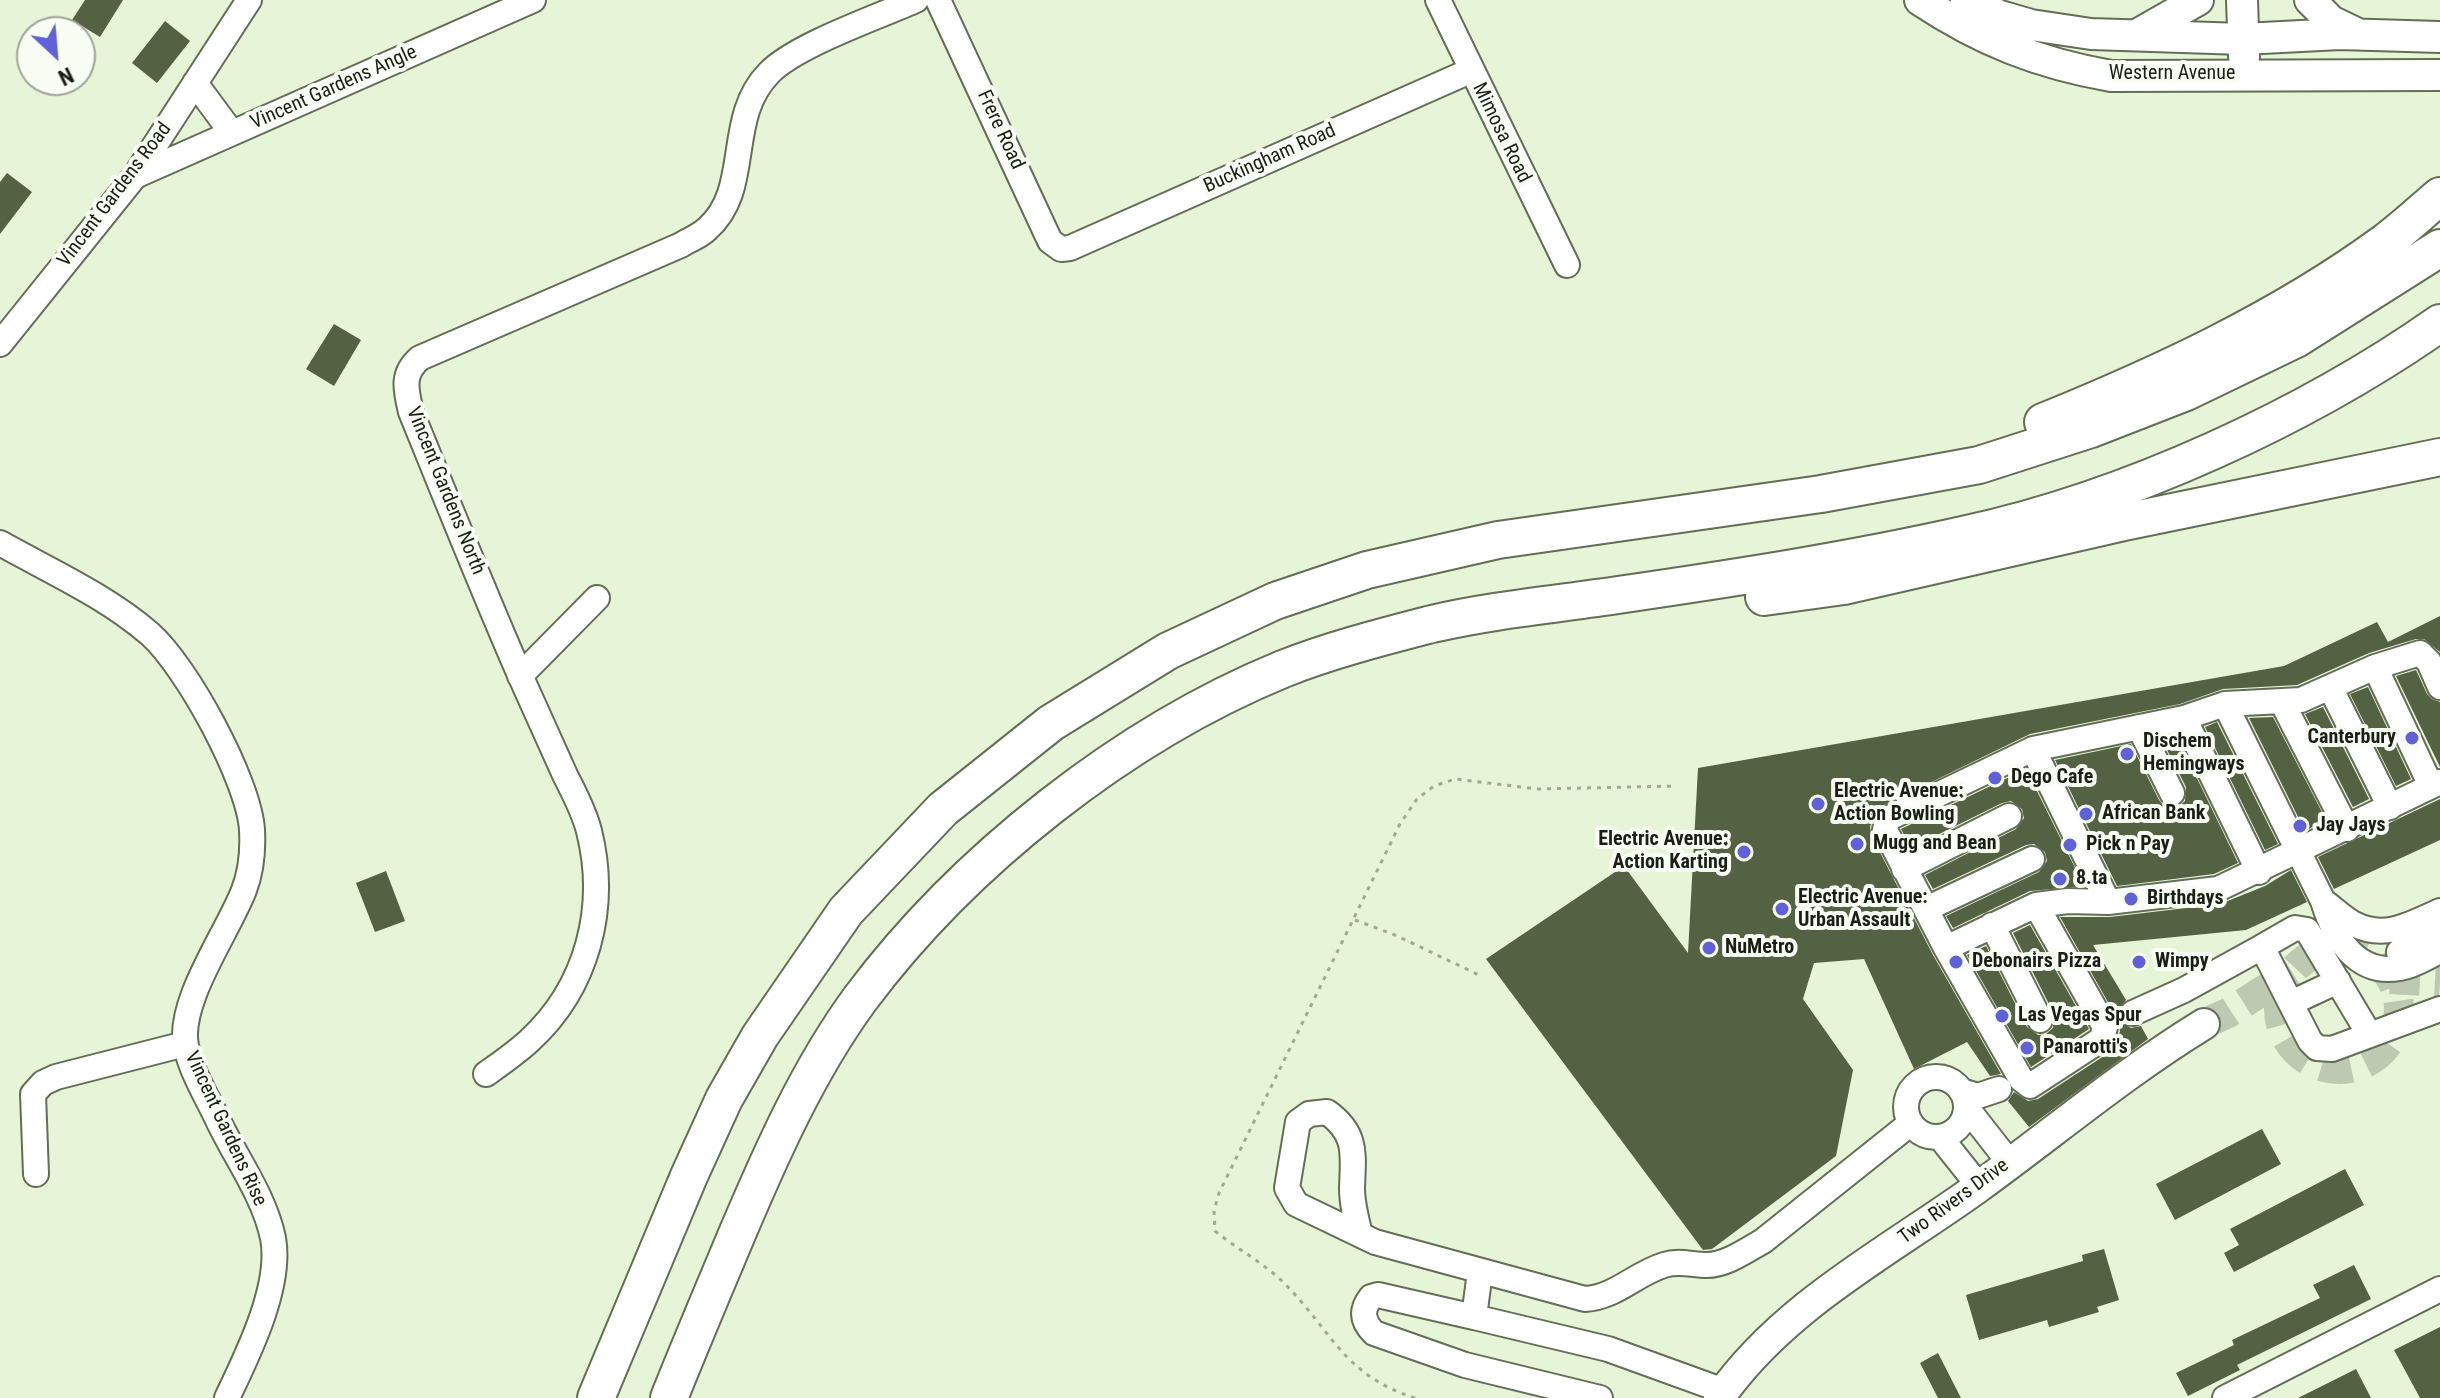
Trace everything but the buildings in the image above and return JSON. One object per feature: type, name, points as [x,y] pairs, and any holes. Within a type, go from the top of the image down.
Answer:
[{"type":"highway","points":[[1821,494],[1967,453],[2174,365],[2279,311],[2384,243],[2440,196]]},
{"type":"highway","points":[[596,1398],[689,1176],[724,1099],[760,1036],[846,911],[943,809],[1051,723],[1168,651],[1275,601],[1367,570],[1498,540],[1821,494],[1979,465],[2091,429],[2172,398],[2296,339],[2440,248]]},
{"type":"highway","points":[[669,1398],[771,1155],[808,1083],[856,1004],[899,950],[961,886],[1022,830],[1098,770],[1197,712],[1281,670],[1438,623],[1834,562],[1972,533],[2051,512],[2142,480],[2236,440],[2340,385],[2440,323]]},
{"type":"highway","points":[[1281,670],[1550,626],[1844,586],[2124,522],[2440,457]]},
{"type":"main road","name":"Western Avenue","points":[[1920,0],[1974,32],[2019,52],[2062,67],[2111,76],[2440,75]]},
{"type":"main road","name":"Western Avenue","points":[[1966,0],[2000,16],[2051,29],[2243,39],[2358,34],[2440,37]]},
{"type":"main road","points":[[2138,34],[2198,0]]},
{"type":"main road","points":[[2242,0],[2245,75]]},
{"type":"main road","points":[[2310,0],[2331,21],[2358,34]]},
{"type":"main road","name":"Two Rivers Drive","points":[[1721,1395],[1750,1357],[1802,1311],[1979,1186],[2149,1058],[2204,1024]]},
{"type":"street","name":"Vincent Gardens Road","points":[[0,344],[135,176],[249,0]]},
{"type":"street","name":"Vincent Gardens Angle","points":[[135,176],[533,0]]},
{"type":"street","name":"Vincent Gardens North","points":[[486,1074],[530,1041],[562,1003],[582,966],[594,928],[597,891],[588,830],[520,676],[411,412],[405,389],[407,374],[420,358],[681,245],[706,230],[720,215],[732,193],[740,130],[752,98],[766,75],[795,54],[916,0]]},
{"type":"street","name":"Frere Road","points":[[938,0],[1050,241],[1061,249],[1070,248]]},
{"type":"street","name":"Mimosa Road","points":[[1438,0],[1567,265]]},
{"type":"street","name":"Buckingham Road","points":[[1070,248],[1470,71]]},
{"type":"street","points":[[195,83],[232,133]]},
{"type":"street","name":"Vincent Gardens Rise","points":[[0,543],[70,582],[152,636],[178,668],[204,709],[245,797],[252,828],[245,886],[224,935],[196,987],[185,1026],[185,1044],[190,1062],[228,1142],[258,1195],[276,1259],[272,1287],[227,1398]]},
{"type":"street","points":[[520,676],[597,598]]},
{"type":"street","points":[[2036,905],[2105,1027],[2102,1039],[2030,1086],[2021,1079],[1946,948],[1885,830],[1887,819],[2033,749],[2184,718],[2225,704],[2301,700],[2375,667],[2420,653],[2429,662],[2440,687]]},
{"type":"street","points":[[1946,948],[2036,905],[2108,902],[2218,889],[2259,872],[2436,784],[2375,667]]},
{"type":"street","points":[[2330,687],[2390,807]]},
{"type":"street","points":[[2282,702],[2347,829]]},
{"type":"street","points":[[2225,704],[2323,901],[2330,925],[2342,944],[2354,957],[2387,970],[2403,968],[2440,951]]},
{"type":"street","points":[[2184,718],[2259,872]]},
{"type":"street","points":[[2139,727],[2172,793]]},
{"type":"street","points":[[2033,749],[2108,902]]},
{"type":"street","points":[[1904,869],[2009,816]]},
{"type":"street","points":[[1926,909],[2032,859]]},
{"type":"street","points":[[2323,901],[2352,923],[2372,931],[2405,927],[2440,911]]},
{"type":"street","points":[[1992,925],[2040,1020]]},
{"type":"street","points":[[2133,1013],[2184,990],[2295,928],[2302,927],[2312,936],[2369,1034]]},
{"type":"street","points":[[2399,952],[2440,933]]},
{"type":"street","points":[[2262,947],[2310,1041],[2317,1048],[2332,1049],[2440,1009]]},
{"type":"street","points":[[2291,1003],[2338,981]]},
{"type":"street","points":[[36,1174],[33,1094],[38,1087],[56,1077],[185,1044]]},
{"type":"street","points":[[1964,1099],[1961,1123],[1949,1134],[1940,1137],[1924,1134],[1907,1116],[1907,1099],[1917,1085],[1932,1078],[1956,1085],[2009,1162]]},
{"type":"street","points":[[1964,1099],[1999,1089]]},
{"type":"street","points":[[1360,1234],[1353,1205],[1353,1145],[1337,1119],[1327,1112],[1303,1117],[1298,1122],[1293,1139],[1287,1188],[1303,1209],[1375,1242],[1585,1299],[1615,1292],[1664,1265],[1680,1262],[1719,1263],[1763,1241],[1911,1123]]},
{"type":"street","points":[[1940,1137],[1979,1186]]},
{"type":"street","points":[[1474,1317],[1480,1272]]},
{"type":"street","points":[[2225,1398],[2440,1289]]},
{"type":"street","points":[[1600,1398],[1534,1390],[1374,1333],[1364,1320],[1364,1314],[1371,1297],[1391,1295],[1608,1349],[1721,1395]]},
{"type":"path","points":[[1415,1398],[1390,1390],[1353,1365],[1281,1280],[1215,1231],[1214,1211],[1219,1193],[1400,824],[1417,799],[1434,786],[1455,779],[1538,789],[1677,786]]},
{"type":"path","points":[[1354,919],[1479,975]]},
{"type":"tunnel","points":[[2339,949],[2362,954],[2381,967],[2394,986],[2399,1009],[2394,1032],[2381,1051],[2362,1064],[2339,1069],[2316,1064],[2297,1051],[2284,1032],[2279,1009],[2284,986],[2297,967],[2316,954],[2339,949]]},
{"type":"tunnel","points":[[2204,1024],[2228,1013],[2292,972]]},
{"type":"tunnel","points":[[2390,979],[2440,982]]},
{"type":"place","name":"Canterbury","points":[[2412,738]]},
{"type":"place","name":"Dischem Hemingways","points":[[2127,754]]},
{"type":"place","name":"Dego Cafe","points":[[1995,778]]},
{"type":"place","name":"Electric Avenue: Action Bowling","points":[[1818,804]]},
{"type":"place","name":"African Bank","points":[[2086,814]]},
{"type":"place","name":"Jay Jays","points":[[2300,826]]},
{"type":"place","name":"Mugg and Bean","points":[[1857,844]]},
{"type":"place","name":"Pick n Pay","points":[[2070,845]]},
{"type":"place","name":"Electric Avenue: Action Karting","points":[[1744,852]]},
{"type":"place","name":"8.ta","points":[[2060,879]]},
{"type":"place","name":"Birthdays","points":[[2131,899]]},
{"type":"place","name":"Electric Avenue: Urban Assault","points":[[1782,909]]},
{"type":"place","name":"NuMetro","points":[[1709,948]]},
{"type":"place","name":"Debonairs Pizza","points":[[1956,962]]},
{"type":"place","name":"Wimpy","points":[[2139,962]]},
{"type":"place","name":"Las Vegas Spur","points":[[2002,1016]]},
{"type":"place","name":"Panarotti's","points":[[2027,1048]]}]
